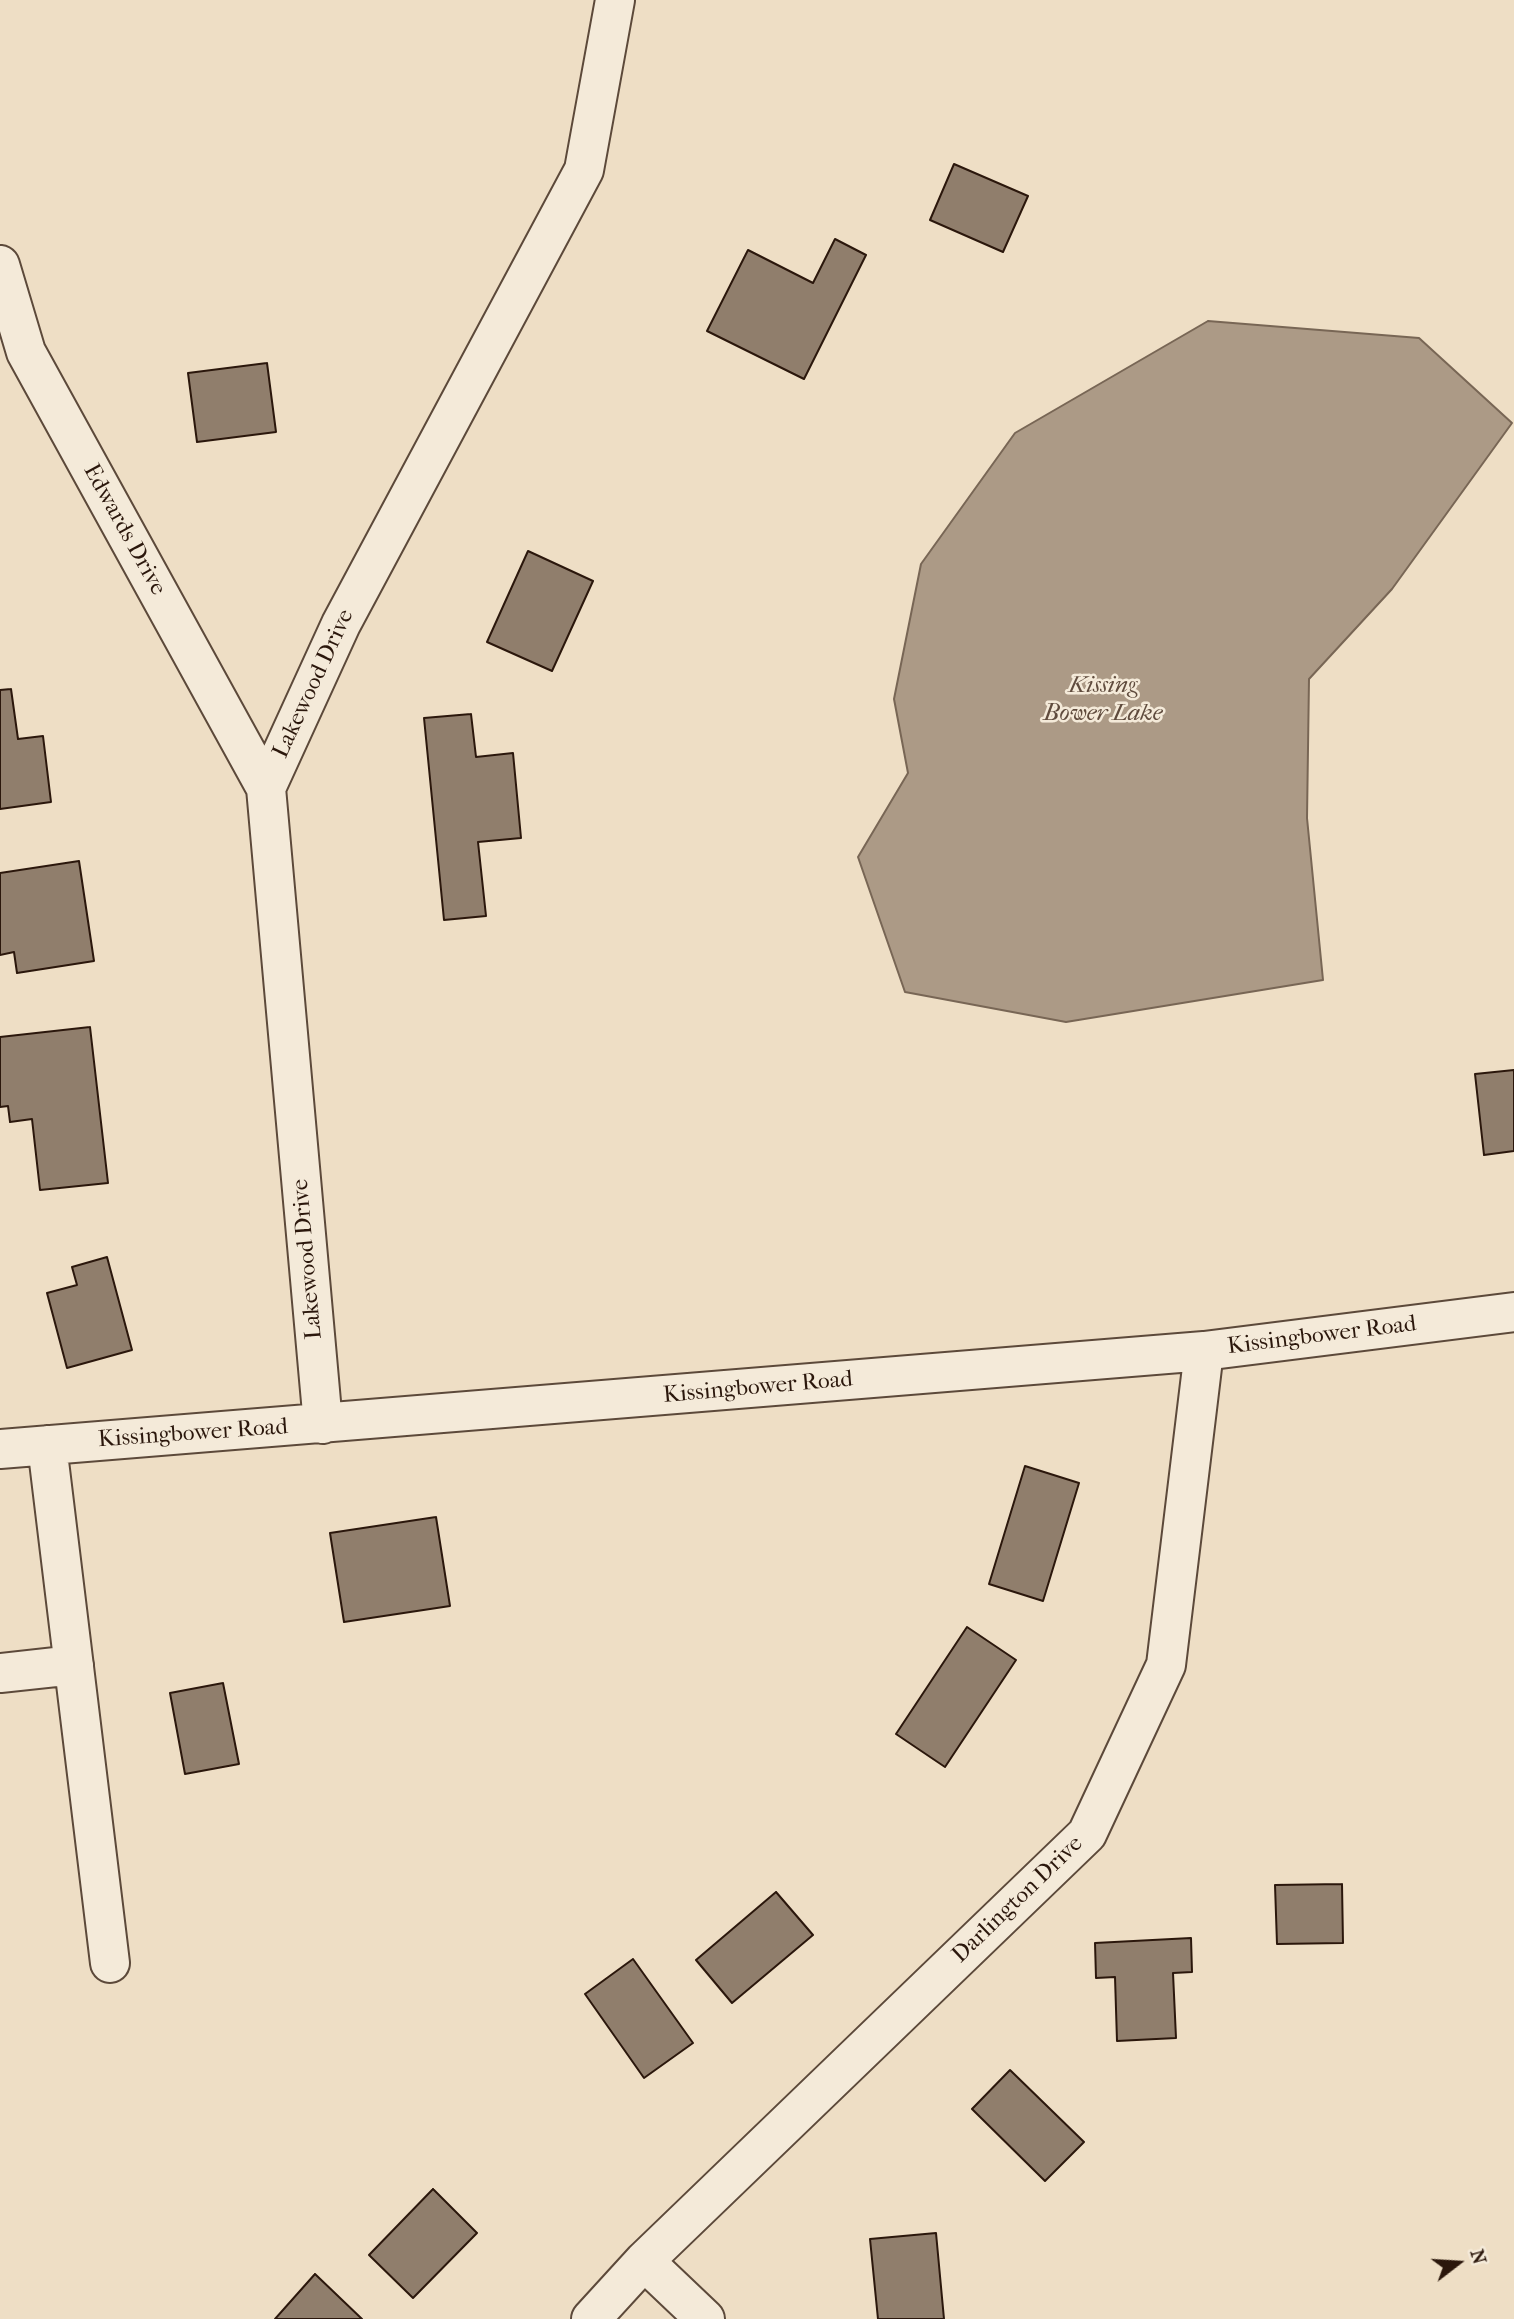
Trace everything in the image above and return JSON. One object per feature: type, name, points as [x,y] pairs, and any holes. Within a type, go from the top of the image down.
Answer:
[{"type":"street","name":"Lakewood Drive","points":[[323,1424],[266,788],[341,624],[584,170],[615,0]]},
{"type":"street","name":"Edwards Drive","points":[[0,265],[26,352],[266,788]]},
{"type":"street","name":"Kissingbower Road","points":[[0,1449],[1204,1351],[1514,1312]]},
{"type":"street","name":"Darlington Drive","points":[[592,2319],[644,2261],[1087,1835],[1167,1665],[1204,1351]]},
{"type":"street","points":[[47,1446],[110,1962]]},
{"type":"street","points":[[0,1673],[74,1665]]},
{"type":"street","points":[[644,2261],[705,2319]]},
{"type":"water","name":"Kissing Bower Lake","points":[[1208,321],[1419,338],[1512,423],[1392,589],[1309,679],[1307,818],[1323,980],[1066,1022],[905,992],[858,857],[908,773],[894,699],[921,564],[1015,433]]},
{"type":"building","points":[[954,164],[1028,196],[1003,252],[930,220]]},
{"type":"building","points":[[835,239],[866,255],[804,379],[707,331],[748,250],[813,283]]},
{"type":"building","points":[[267,363],[276,432],[197,442],[188,373]]},
{"type":"building","points":[[528,551],[593,581],[552,671],[487,642]]},
{"type":"building","points":[[11,689],[18,739],[43,736],[51,802],[0,809],[0,690]]},
{"type":"building","points":[[471,714],[476,757],[513,753],[521,838],[478,842],[486,916],[444,920],[424,718]]},
{"type":"building","points":[[79,861],[94,961],[17,973],[14,952],[0,955],[0,873]]},
{"type":"building","points":[[90,1027],[108,1183],[40,1190],[32,1119],[10,1122],[8,1106],[0,1107],[0,1037]]},
{"type":"building","points":[[1514,1070],[1514,1151],[1484,1155],[1475,1074]]},
{"type":"building","points":[[107,1257],[132,1350],[67,1368],[47,1293],[77,1285],[72,1267]]},
{"type":"building","points":[[1025,1466],[1079,1483],[1043,1601],[989,1584]]},
{"type":"building","points":[[436,1517],[450,1606],[344,1622],[330,1533]]},
{"type":"building","points":[[967,1627],[1016,1660],[945,1767],[896,1734]]},
{"type":"building","points":[[223,1683],[239,1764],[185,1774],[170,1693]]},
{"type":"building","points":[[1342,1884],[1343,1943],[1277,1944],[1275,1885]]},
{"type":"building","points":[[776,1892],[813,1935],[732,2003],[696,1960]]},
{"type":"building","points":[[1191,1938],[1192,1972],[1173,1973],[1176,2038],[1117,2041],[1115,1977],[1096,1978],[1095,1943]]},
{"type":"building","points":[[633,1959],[693,2043],[644,2078],[585,1994]]},
{"type":"building","points":[[1010,2070],[1084,2142],[1045,2181],[972,2109]]},
{"type":"building","points":[[433,2189],[477,2233],[413,2298],[369,2255]]},
{"type":"building","points":[[936,2233],[944,2319],[878,2319],[870,2239]]},
{"type":"building","points":[[315,2274],[362,2319],[275,2319]]}]
